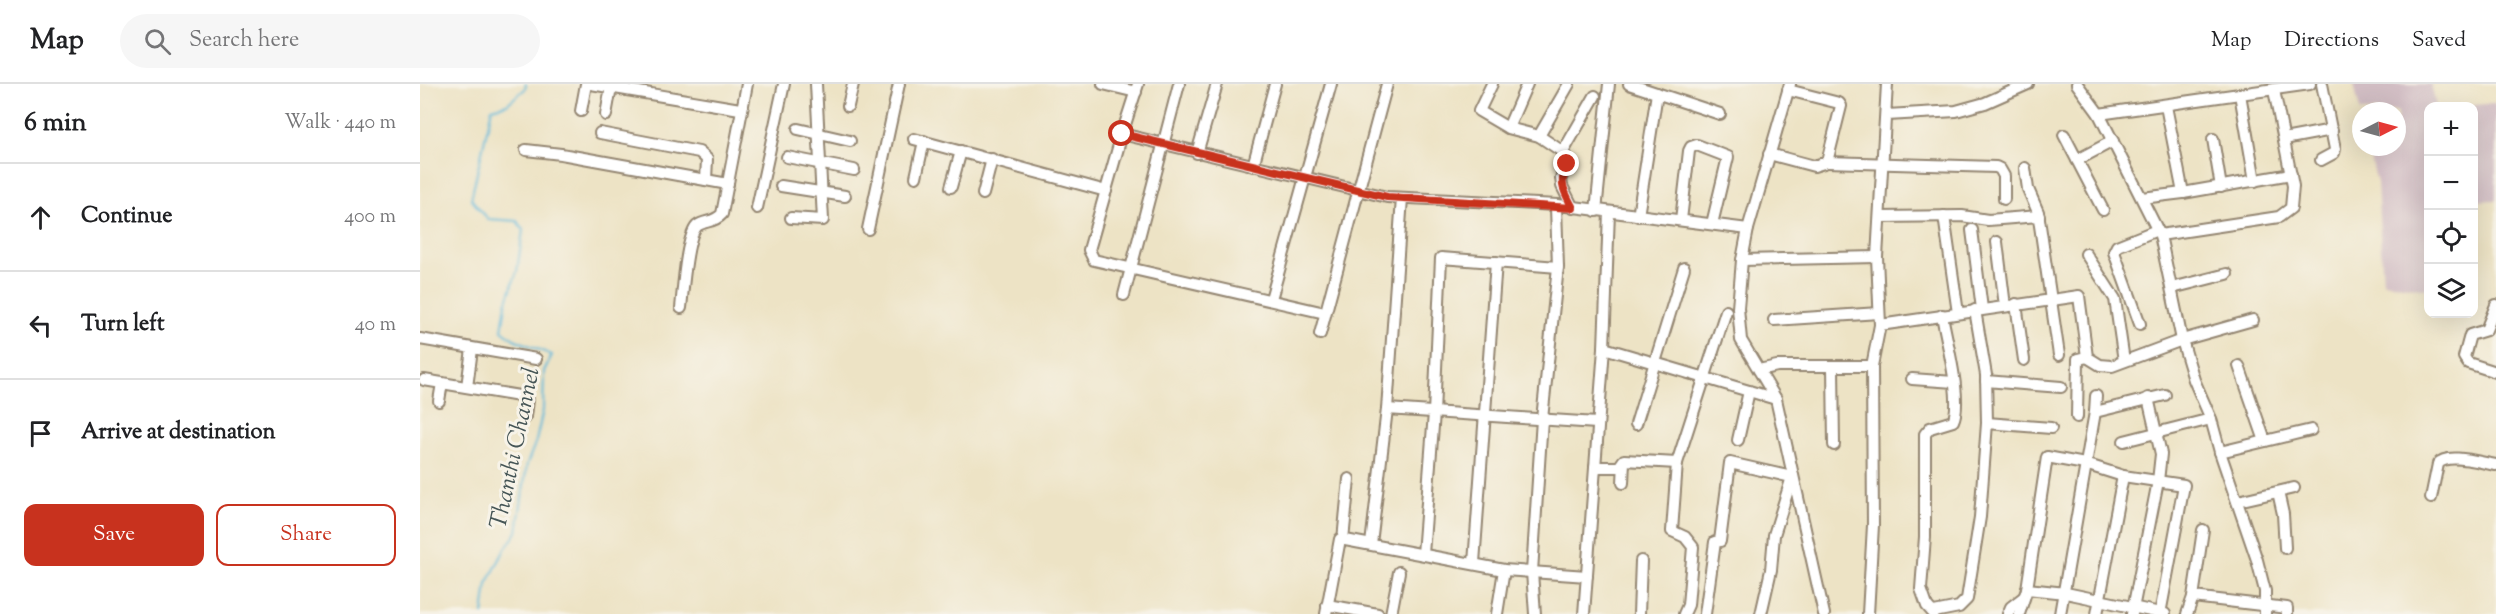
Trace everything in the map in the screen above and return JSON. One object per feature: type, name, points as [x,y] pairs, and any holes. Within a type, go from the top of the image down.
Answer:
[{"type":"street","points":[[581,111],[586,84]]},
{"type":"street","points":[[591,84],[740,109]]},
{"type":"street","points":[[681,308],[692,233],[701,224],[715,220],[722,214],[740,109],[747,84]]},
{"type":"street","points":[[758,208],[784,84]]},
{"type":"street","points":[[791,218],[823,220],[816,84]]},
{"type":"street","points":[[848,106],[853,84]]},
{"type":"street","points":[[868,229],[899,84]]},
{"type":"street","points":[[1103,84],[1137,88],[1089,250],[1090,256],[1094,260],[1325,313]]},
{"type":"street","points":[[1124,295],[1179,84]]},
{"type":"street","points":[[1197,153],[1217,84]]},
{"type":"street","points":[[1253,166],[1275,84]]},
{"type":"street","points":[[1271,299],[1331,84]]},
{"type":"street","points":[[1320,334],[1387,84]]},
{"type":"street","points":[[1492,84],[1479,111],[1508,129],[1539,136],[1563,152],[1567,157],[1567,164],[1561,178],[1562,186],[1573,208]]},
{"type":"street","points":[[1508,129],[1527,84]]},
{"type":"street","points":[[1539,136],[1569,84]]},
{"type":"street","points":[[1596,211],[1609,84]]},
{"type":"street","points":[[1629,84],[1720,114]]},
{"type":"street","points":[[1868,614],[1873,525],[1872,366],[1880,325],[1877,257],[1887,115],[1885,84]]},
{"type":"street","points":[[2077,84],[2099,114],[2159,232],[2182,340],[2194,380],[2211,419],[2257,560],[2265,591],[2265,610]]},
{"type":"street","points":[[2099,114],[2310,84]]},
{"type":"street","points":[[2322,84],[2332,130],[2334,153],[2322,160]]},
{"type":"street","points":[[1887,115],[1956,111],[1985,103],[2023,85]]},
{"type":"street","points":[[606,114],[610,87]]},
{"type":"street","points":[[1824,614],[1776,399],[1741,340],[1738,308],[1742,260],[1748,229],[1789,87],[1839,102],[1841,106],[1827,162]]},
{"type":"street","points":[[2140,324],[2114,252],[2117,246],[2159,232],[2279,217],[2291,208],[2293,186],[2274,90]]},
{"type":"street","points":[[1638,216],[1657,93]]},
{"type":"street","points":[[2240,94],[2255,181]]},
{"type":"street","points":[[1563,152],[1595,96]]},
{"type":"street","points":[[2166,106],[2183,193]]},
{"type":"street","points":[[798,129],[850,141]]},
{"type":"street","points":[[2284,139],[2332,130]]},
{"type":"street","points":[[600,133],[699,152],[707,159],[706,180]]},
{"type":"street","points":[[1122,134],[1387,197],[1573,208],[1748,229]]},
{"type":"street","points":[[2064,135],[2103,210]]},
{"type":"street","points":[[916,177],[919,140],[1106,191]]},
{"type":"street","points":[[2213,140],[2221,187]]},
{"type":"street","points":[[2077,160],[2113,141]]},
{"type":"street","points":[[1681,220],[1689,151],[1697,145],[1728,157],[1712,225]]},
{"type":"street","points":[[526,150],[561,154],[728,184]]},
{"type":"street","points":[[951,187],[961,151]]},
{"type":"street","points":[[1769,154],[1814,166],[1827,162],[1996,166],[2004,176],[2004,199]]},
{"type":"street","points":[[787,157],[854,170]]},
{"type":"street","points":[[983,194],[992,159]]},
{"type":"street","points":[[2025,168],[2028,189],[2039,216],[2059,355]]},
{"type":"street","points":[[2142,198],[2291,174]]},
{"type":"street","points":[[781,186],[845,196]]},
{"type":"street","points":[[1371,544],[1387,409],[1402,198]]},
{"type":"street","points":[[1535,614],[1532,572],[1542,419],[1558,267],[1556,207]]},
{"type":"street","points":[[1584,614],[1604,348],[1609,212]]},
{"type":"street","points":[[1944,216],[1958,313]]},
{"type":"street","points":[[1880,217],[1962,216],[1988,220],[2039,216]]},
{"type":"street","points":[[1942,315],[1956,406],[1953,421],[1930,428],[1925,434],[1925,537],[1921,589],[1927,606],[1934,613],[1959,608],[1968,599],[1980,516],[1986,423],[1986,381],[1972,230]]},
{"type":"street","points":[[1997,242],[2024,360]]},
{"type":"street","points":[[2086,254],[2115,299],[2124,361]]},
{"type":"street","points":[[1742,260],[1877,257]]},
{"type":"street","points":[[1423,554],[1434,413],[1441,258],[1558,267]]},
{"type":"street","points":[[1474,563],[1496,262]]},
{"type":"street","points":[[1636,424],[1684,268]]},
{"type":"street","points":[[2172,288],[2227,274]]},
{"type":"street","points":[[1880,325],[2079,296],[2087,357]]},
{"type":"street","points":[[2496,304],[2492,328],[2470,335],[2464,357],[2468,363],[2496,372]]},
{"type":"street","points":[[1684,614],[1688,604],[1693,547],[1685,537],[1672,531],[1677,463],[1726,311]]},
{"type":"street","points":[[1774,320],[1879,313]]},
{"type":"street","points":[[2077,417],[2078,359],[2087,357],[2105,366],[2182,340],[2253,320]]},
{"type":"street","points":[[420,339],[536,359]]},
{"type":"street","points":[[1604,348],[1776,399]]},
{"type":"street","points":[[467,387],[472,349]]},
{"type":"street","points":[[1759,369],[1778,366],[1872,366]]},
{"type":"street","points":[[1833,366],[1834,445]]},
{"type":"street","points":[[2239,366],[2265,441]]},
{"type":"street","points":[[424,380],[525,397],[527,400],[525,417]]},
{"type":"street","points":[[1912,380],[1954,382]]},
{"type":"street","points":[[1986,381],[2061,387]]},
{"type":"street","points":[[439,401],[442,383]]},
{"type":"street","points":[[1738,440],[1749,392]]},
{"type":"street","points":[[2095,412],[2165,395]]},
{"type":"street","points":[[2060,614],[2066,592],[2096,396]]},
{"type":"street","points":[[2133,611],[2161,454],[2148,398]]},
{"type":"street","points":[[1387,409],[1597,423]]},
{"type":"street","points":[[2124,441],[2211,419]]},
{"type":"street","points":[[1986,423],[2050,428]]},
{"type":"street","points":[[2220,452],[2311,430]]},
{"type":"street","points":[[2008,614],[2011,607],[2026,593],[2066,592],[2133,611],[2162,614],[2184,485],[2123,476],[2085,464],[2047,457],[2026,593],[2019,614]]},
{"type":"street","points":[[2431,498],[2438,464],[2442,460],[2450,458],[2496,465]]},
{"type":"street","points":[[1624,460],[1677,463]]},
{"type":"street","points":[[1595,467],[1619,467],[1624,460]]},
{"type":"street","points":[[1623,483],[1624,460]]},
{"type":"street","points":[[1705,614],[1715,542],[1720,541],[1730,463],[1793,476]]},
{"type":"street","points":[[1761,614],[1771,570],[1774,535],[1793,476]]},
{"type":"street","points":[[2097,614],[2123,476]]},
{"type":"street","points":[[1343,540],[1349,479]]},
{"type":"street","points":[[2238,501],[2294,488]]},
{"type":"street","points":[[2278,492],[2283,514],[2285,548]]},
{"type":"street","points":[[2187,614],[2193,597],[2203,530]]},
{"type":"street","points":[[1378,614],[1327,610],[1340,539],[1504,570],[1587,576]]},
{"type":"street","points":[[1639,614],[1641,561]]},
{"type":"street","points":[[1497,614],[1504,570]]},
{"type":"street","points":[[1391,614],[1399,572]]},
{"type":"street","points":[[2193,597],[2265,610],[2287,608],[2287,614]]},
{"type":"shaded area","points":[[2354,84],[2431,84],[2435,102],[2424,102],[2424,288],[2383,282],[2377,183],[2370,156],[2406,156],[2406,102],[2358,102]]},
{"type":"shaded area","points":[[2496,103],[2496,200],[2478,201],[2478,105]]},
{"type":"waterway","name":"Thanthi Channel","points":[[483,614],[487,584],[505,549],[517,532],[527,464],[536,441],[543,410],[544,371],[552,355],[514,339],[502,330],[506,304],[517,271],[523,230],[517,221],[488,219],[471,199],[492,108],[507,104],[525,89],[526,84]]},
{"type":"route","points":[[1122,134],[1387,197],[1556,207],[1558,205],[1573,208],[1562,186],[1561,178],[1567,164]]}]
